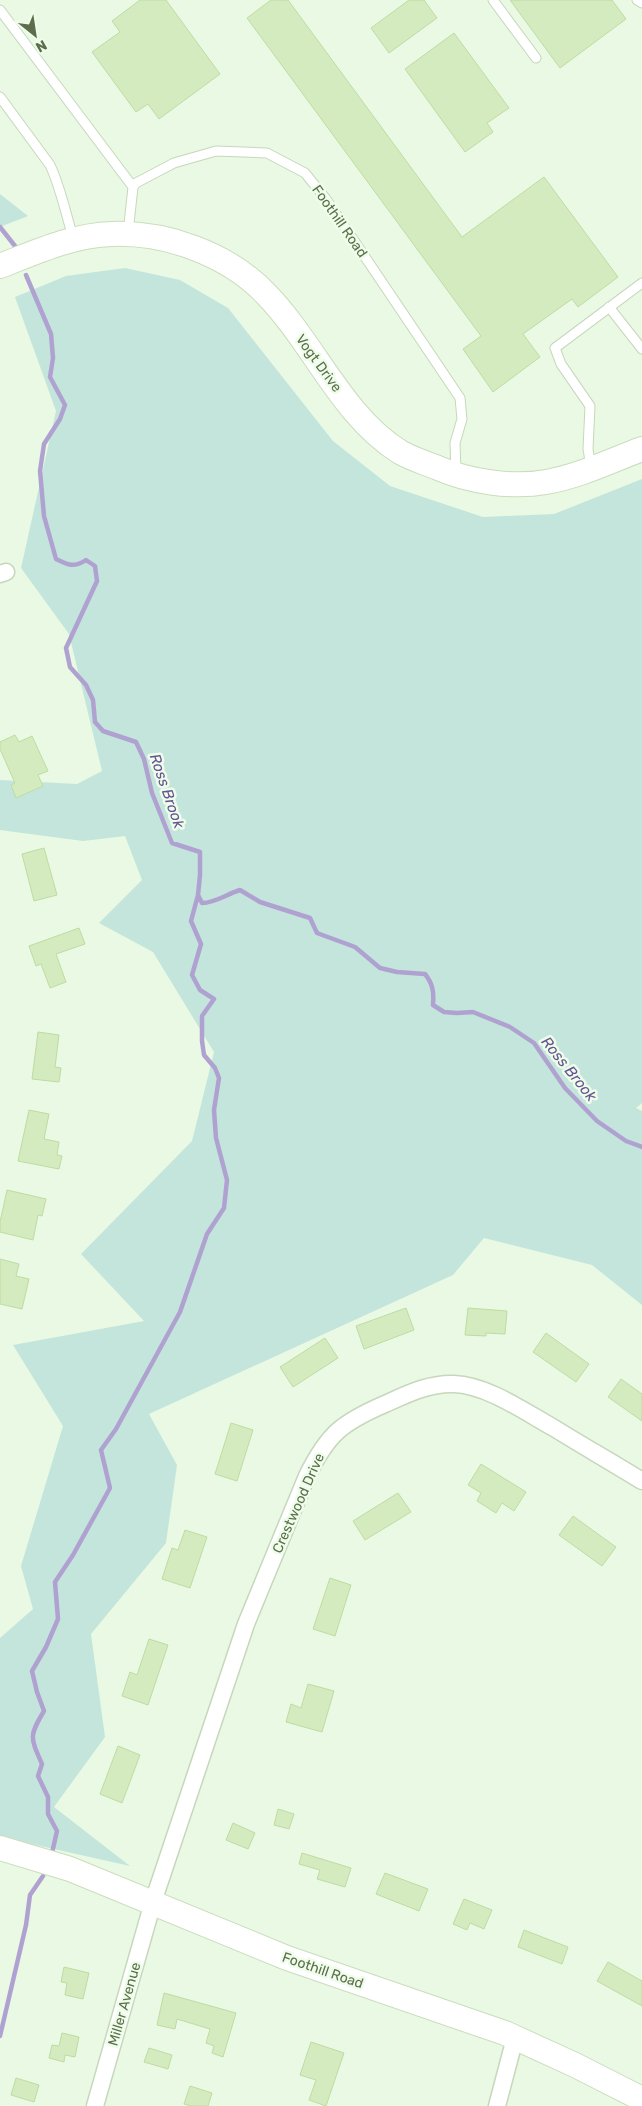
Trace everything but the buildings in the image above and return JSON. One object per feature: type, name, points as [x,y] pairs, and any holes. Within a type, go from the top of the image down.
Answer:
[{"type":"street","name":"Vogt Drive","points":[[0,266],[61,242],[111,234],[150,236],[178,242],[197,249],[242,273],[266,294],[285,316],[354,410],[369,426],[400,452],[456,476],[496,483],[544,482],[579,474],[642,448]]},
{"type":"street","name":"Crestwood Drive","points":[[153,1902],[246,1624],[307,1476],[319,1453],[332,1435],[347,1423],[373,1409],[416,1390],[438,1384],[456,1384],[497,1395],[642,1481]]},
{"type":"street","name":"Foothill Road","points":[[0,1848],[70,1869],[287,1958],[515,2038],[575,2065],[642,2099]]},
{"type":"street","name":"Miller Avenue","points":[[95,2106],[153,1902]]},
{"type":"street","points":[[497,2106],[515,2038]]},
{"type":"lane","points":[[493,0],[536,58]]},
{"type":"lane","points":[[637,0],[642,3]]},
{"type":"lane","points":[[0,10],[133,187],[128,235]]},
{"type":"lane","points":[[0,97],[50,165],[56,178],[74,240]]},
{"type":"lane","name":"Foothill Road","points":[[133,187],[136,182],[174,163],[216,151],[267,153],[305,173],[326,199],[460,398],[462,419],[455,443],[456,476]]},
{"type":"lane","points":[[592,469],[588,449],[590,406],[561,364],[555,348],[642,284]]},
{"type":"lane","points":[[609,307],[642,349]]},
{"type":"shaded area","points":[[0,194],[28,216],[0,227]]},
{"type":"shaded area","points":[[125,268],[180,280],[228,308],[333,441],[390,486],[483,517],[554,514],[642,479],[642,1103],[636,1108],[642,1111],[642,1305],[592,1265],[484,1238],[453,1275],[149,1414],[177,1465],[166,1543],[91,1634],[105,1737],[54,1807],[130,1866],[0,1837],[0,1638],[33,1609],[21,1566],[63,1426],[13,1345],[144,1321],[81,1254],[192,1141],[214,1052],[153,952],[99,923],[142,880],[125,836],[83,841],[0,830],[0,780],[77,784],[102,771],[69,634],[21,568],[56,411],[15,297],[66,276]]},
{"type":"waterway","name":"Ross Brook","points":[[0,227],[15,246]]},
{"type":"waterway","name":"Ross Brook","points":[[26,275],[51,334],[53,358],[50,377],[65,405],[60,419],[44,444],[40,471],[44,516],[56,559],[71,565],[86,560],[95,566],[97,581],[66,648],[70,667],[86,685],[93,700],[95,722],[103,731],[136,742],[144,759],[152,793],[172,843],[200,852],[198,895],[202,903],[216,900],[240,890],[260,902],[310,918],[317,933],[355,947],[380,968],[397,972],[425,974],[432,988],[433,1005],[444,1012],[473,1012],[510,1027],[534,1043],[565,1088],[597,1121],[626,1141],[642,1147]]},
{"type":"waterway","points":[[52,1853],[57,1831],[48,1814],[48,1797],[38,1776],[42,1764],[33,1742],[36,1726],[44,1711],[32,1671],[46,1647],[58,1619],[55,1582],[73,1555],[110,1488],[101,1450],[116,1429],[180,1312],[207,1234],[224,1208],[227,1180],[216,1138],[214,1110],[219,1078],[215,1068],[204,1055],[202,1041],[202,1016],[214,999],[200,990],[192,975],[201,944],[191,921],[198,895]]},
{"type":"waterway","points":[[0,2036],[26,1925],[30,1895],[43,1876]]}]
